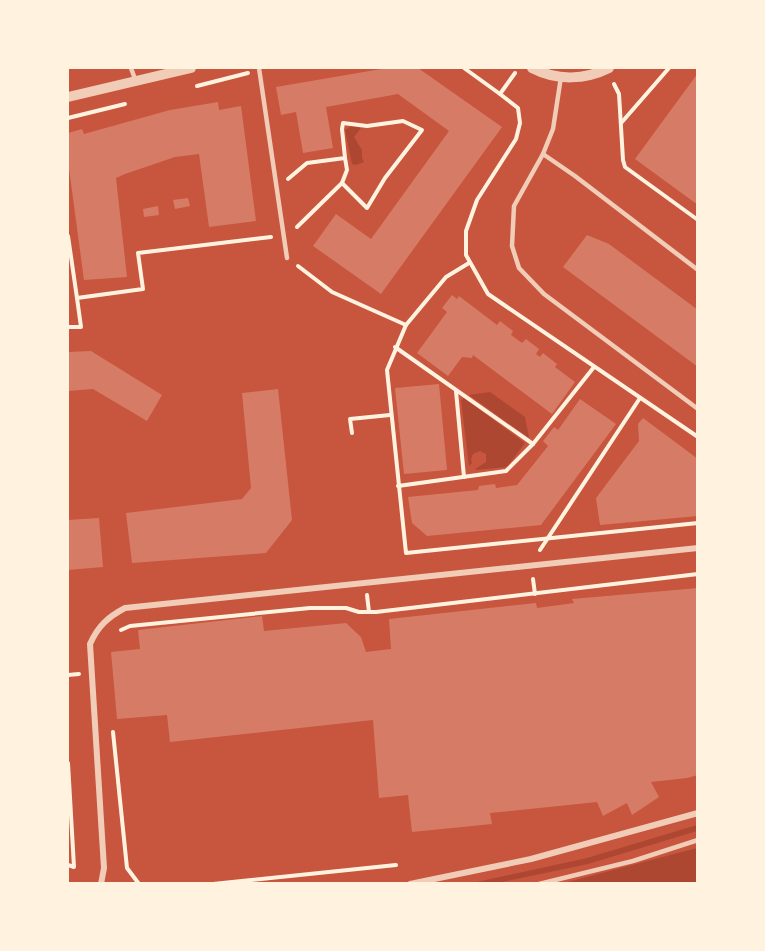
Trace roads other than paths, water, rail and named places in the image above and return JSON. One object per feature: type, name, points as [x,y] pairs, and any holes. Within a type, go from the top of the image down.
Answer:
[{"type":"street","points":[[68,97],[191,68]]},
{"type":"street","points":[[532,68],[561,77],[588,77],[608,68]]},
{"type":"street","points":[[101,884],[104,868],[90,644],[96,631],[108,617],[125,608],[698,548]]},
{"type":"street","points":[[410,884],[531,859],[698,813]]},
{"type":"lane","points":[[131,68],[135,82]]},
{"type":"lane","points":[[259,68],[287,258]]},
{"type":"lane","points":[[561,77],[553,129],[543,154],[514,206],[512,246],[519,268],[544,294],[698,409]]},
{"type":"lane","points":[[543,154],[698,270]]},
{"type":"lane","points":[[539,884],[633,861],[698,840]]}]
